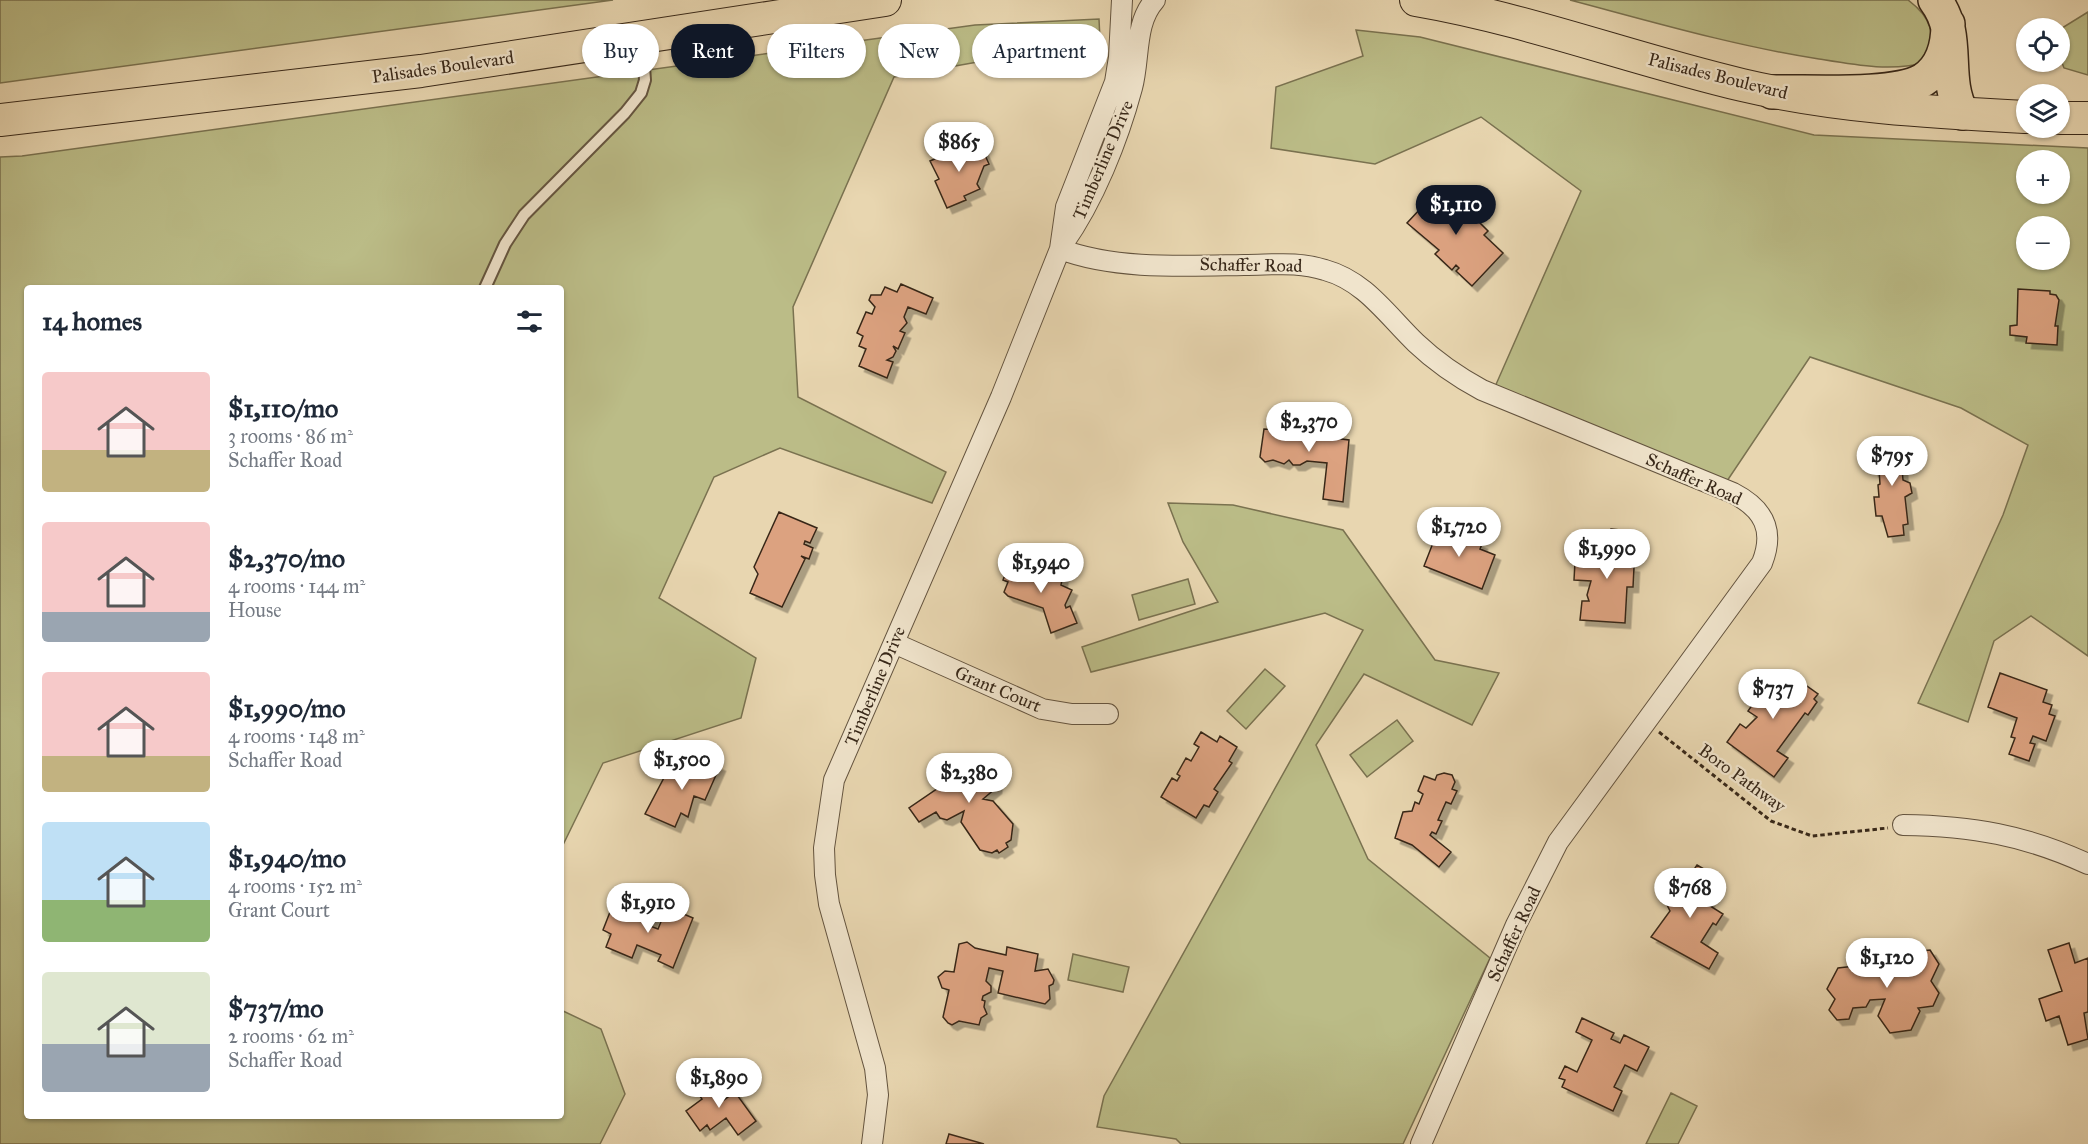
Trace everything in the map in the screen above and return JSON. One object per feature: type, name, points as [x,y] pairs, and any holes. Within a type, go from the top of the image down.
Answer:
[{"type":"highway","points":[[1772,92],[1886,89],[1916,83],[1931,73],[1941,58],[1947,41],[1942,12]]},
{"type":"highway","points":[[1942,12],[1952,44],[1952,88],[1962,113]]},
{"type":"main road","name":"Palisades Boulevard","points":[[659,35],[885,0]]},
{"type":"main road","name":"Palisades Boulevard","points":[[1416,0],[1477,6],[1714,78],[1772,92],[1856,104],[2016,116]]},
{"type":"main road","name":"Palisades Boulevard","points":[[0,120],[337,82],[582,47]]},
{"type":"main road","points":[[2070,118],[2088,118]]},
{"type":"street","name":"Timberline Drive","points":[[872,1144],[878,1095],[875,1068],[829,904],[824,848],[834,780],[1001,397],[1060,249],[1084,214],[1083,192],[1115,82],[1119,57],[1122,0]]},
{"type":"street","name":"Timberline Drive","points":[[1083,192],[1128,101],[1136,70],[1142,23],[1155,0]]},
{"type":"street","name":"Schaffer Road","points":[[1060,249],[1089,259],[1111,262],[1244,265],[1277,262],[1304,264],[1328,270],[1369,293],[1431,357],[1482,390],[1746,500],[1758,511],[1766,526],[1769,540],[1762,563],[1558,842],[1516,925],[1421,1144]]},
{"type":"street","name":"Grant Court","points":[[894,643],[1041,709],[1072,714],[1108,714]]},
{"type":"street","points":[[1903,825],[1952,826],[1988,830],[2024,838],[2088,864]]},
{"type":"lane","points":[[486,285],[505,244],[524,215],[625,113],[641,93],[644,78]]},
{"type":"path","name":"Boro Pathway","points":[[1646,721],[1771,820],[1812,836],[1903,825]]},
{"type":"green space","points":[[0,0],[613,0],[0,83]]},
{"type":"green space","points":[[1570,0],[1908,0],[1922,13],[1930,27],[1930,52],[1928,62],[1901,67],[1846,63],[1788,54],[1725,40]]},
{"type":"green space","points":[[2088,12],[2088,75],[2070,70],[2070,23]]},
{"type":"green space","points":[[1099,19],[1099,24],[996,24]]},
{"type":"green space","points":[[972,25],[972,63],[960,65],[960,27]]},
{"type":"green space","points":[[1356,30],[1420,37],[1814,135],[2088,148],[2088,656],[2031,616],[1994,641],[1968,722],[1918,703],[2003,515],[2028,445],[1961,408],[1810,357],[1727,481],[1494,389],[1581,191],[1481,117],[1375,164],[1271,148],[1276,87],[1363,56]]},
{"type":"green space","points":[[878,38],[878,78],[894,78],[793,307],[798,397],[946,472],[932,503],[780,448],[714,477],[659,598],[756,658],[741,718],[603,763],[564,843],[564,285],[24,285],[24,1119],[564,1119],[564,1011],[601,1029],[625,1094],[600,1144],[0,1144],[0,157],[22,156],[589,78],[659,78],[659,68],[671,67],[671,78],[755,78],[755,55],[767,54],[767,78],[866,78],[866,40]]},
{"type":"green space","points":[[1168,503],[1233,505],[1343,530],[1435,660],[1499,673],[1472,725],[1364,674],[1316,745],[1368,859],[1490,958],[1403,1144],[1181,1144],[1176,1139],[1097,1127],[1104,1096],[1363,630],[1325,613],[1091,672],[1082,647],[1218,602],[1183,542]]},
{"type":"green space","points":[[1188,579],[1195,604],[1139,620],[1132,595]]},
{"type":"green space","points":[[1265,669],[1285,686],[1246,729],[1227,711]]},
{"type":"green space","points":[[1397,720],[1413,741],[1367,777],[1350,755]]},
{"type":"green space","points":[[1073,954],[1129,967],[1123,992],[1068,980]]},
{"type":"green space","points":[[1671,1093],[1697,1106],[1678,1144],[1646,1144]]},
{"type":"building","points":[[980,144],[989,164],[984,166],[977,184],[980,189],[964,196],[966,200],[947,208],[935,181],[939,179],[930,161],[965,146],[967,150]]},
{"type":"building","points":[[1448,189],[1460,200],[1457,209],[1469,220],[1473,216],[1488,231],[1484,235],[1503,253],[1472,286],[1456,271],[1459,268],[1456,265],[1452,270],[1435,254],[1439,250],[1407,223],[1438,190]]},
{"type":"building","points":[[901,284],[933,298],[926,314],[908,307],[904,317],[907,323],[900,331],[905,333],[898,349],[893,346],[896,351],[893,357],[887,360],[893,362],[887,378],[859,366],[866,349],[859,346],[863,336],[857,333],[866,312],[872,314],[875,307],[869,300],[871,295],[881,295],[885,287],[897,292]]},
{"type":"building","points":[[2018,289],[2050,291],[2050,294],[2056,295],[2059,300],[2055,326],[2058,326],[2057,345],[2026,343],[2027,337],[2010,335],[2010,326],[2017,325]]},
{"type":"building","points":[[1296,417],[1309,419],[1308,430],[1318,431],[1321,427],[1326,427],[1327,434],[1334,435],[1334,438],[1349,440],[1343,502],[1323,499],[1327,463],[1307,461],[1300,465],[1293,465],[1289,460],[1284,464],[1273,460],[1265,462],[1260,457],[1264,429],[1279,430],[1283,422],[1292,429]]},
{"type":"building","points":[[1907,445],[1910,467],[1902,468],[1903,480],[1910,483],[1912,493],[1905,497],[1908,524],[1903,525],[1904,535],[1888,537],[1882,516],[1876,516],[1874,497],[1879,497],[1879,470],[1873,471],[1870,449]]},
{"type":"building","points":[[779,512],[817,528],[810,543],[805,541],[804,544],[813,548],[809,559],[801,556],[805,559],[782,607],[750,593],[758,574],[754,567]]},
{"type":"building","points":[[1440,525],[1455,531],[1452,539],[1462,543],[1464,537],[1482,544],[1480,549],[1495,555],[1482,589],[1424,566]]},
{"type":"building","points":[[1611,529],[1630,531],[1628,566],[1634,567],[1633,587],[1627,587],[1625,623],[1580,620],[1582,601],[1589,601],[1587,595],[1591,581],[1574,580],[1575,562],[1581,563],[1582,551],[1609,553]]},
{"type":"building","points":[[1021,563],[1033,568],[1042,566],[1043,574],[1052,576],[1058,572],[1063,575],[1061,585],[1072,590],[1065,605],[1066,608],[1070,606],[1077,623],[1051,633],[1043,608],[1008,596],[1004,592],[1008,582],[1003,580],[1009,564],[1019,568]]},
{"type":"building","points":[[1776,670],[1787,677],[1790,674],[1818,694],[1814,699],[1817,702],[1808,715],[1805,713],[1777,751],[1788,758],[1774,777],[1727,742],[1740,724],[1746,728],[1757,717],[1748,711],[1755,701],[1751,698],[1766,677],[1769,680]]},
{"type":"building","points":[[2000,673],[2047,690],[2043,702],[2052,705],[2049,714],[2055,716],[2046,741],[2033,736],[2030,743],[2035,744],[2029,761],[2009,754],[2015,738],[2011,737],[2017,718],[1988,707]]},
{"type":"building","points":[[1201,732],[1217,742],[1220,736],[1237,747],[1229,761],[1232,763],[1214,789],[1218,792],[1209,807],[1204,805],[1196,818],[1161,797],[1172,778],[1177,781],[1180,776],[1177,774],[1186,758],[1191,761],[1199,747],[1194,744]]},
{"type":"building","points":[[699,757],[720,766],[705,800],[694,796],[688,817],[681,813],[675,827],[645,814],[667,772],[672,775],[678,761],[694,768]]},
{"type":"building","points":[[955,760],[975,763],[978,769],[989,767],[998,775],[996,788],[983,799],[993,801],[1013,824],[1011,840],[1006,843],[1008,847],[999,853],[997,850],[992,853],[980,850],[961,822],[964,811],[947,820],[940,818],[936,812],[919,822],[909,808],[938,788],[938,771]]},
{"type":"building","points":[[1444,773],[1452,775],[1455,782],[1452,789],[1457,791],[1451,804],[1446,802],[1438,820],[1442,821],[1436,834],[1432,832],[1430,835],[1451,852],[1439,867],[1412,845],[1395,838],[1403,812],[1412,811],[1415,802],[1419,804],[1423,794],[1418,791],[1424,776],[1435,780],[1437,775]]},
{"type":"building","points":[[1697,865],[1716,876],[1703,898],[1709,901],[1707,904],[1723,914],[1716,925],[1713,923],[1701,942],[1718,953],[1709,969],[1651,937],[1670,911],[1664,899],[1677,901],[1679,888],[1676,886],[1682,877],[1685,879],[1689,873],[1691,874]]},
{"type":"building","points":[[625,904],[638,910],[634,919],[641,921],[645,911],[654,915],[650,926],[658,929],[667,907],[693,918],[673,968],[658,961],[661,955],[637,945],[632,958],[606,947],[611,934],[603,930],[610,912],[620,917]]},
{"type":"building","points":[[967,942],[975,948],[1006,955],[1007,947],[1038,954],[1035,971],[1048,969],[1054,980],[1049,986],[1050,999],[1045,1004],[998,993],[1003,971],[989,968],[986,981],[991,986],[991,992],[983,996],[982,1000],[985,1001],[984,1007],[987,1014],[981,1018],[979,1025],[959,1021],[952,1025],[948,1023],[943,1017],[949,990],[942,988],[938,977],[945,971],[954,972],[959,944]]},
{"type":"building","points":[[2069,943],[2075,963],[2088,958],[2088,1012],[2084,1013],[2088,1039],[2068,1045],[2059,1016],[2046,1021],[2039,999],[2062,991],[2048,950]]},
{"type":"building","points":[[1930,950],[1939,964],[1931,981],[1939,993],[1933,1006],[1918,1008],[1920,1011],[1911,1030],[1890,1033],[1878,1016],[1885,999],[1870,1000],[1866,1007],[1853,1008],[1849,1019],[1837,1020],[1829,1010],[1835,999],[1827,989],[1838,968],[1864,965],[1868,971],[1875,955],[1889,954],[1898,966],[1904,966],[1911,952]]},
{"type":"building","points":[[1582,1018],[1614,1033],[1611,1039],[1620,1043],[1624,1035],[1649,1047],[1637,1071],[1625,1065],[1614,1087],[1622,1091],[1613,1111],[1562,1087],[1565,1080],[1559,1078],[1565,1066],[1577,1072],[1592,1040],[1576,1032]]},
{"type":"building","points":[[707,1076],[724,1100],[735,1092],[756,1121],[738,1135],[726,1118],[710,1130],[707,1125],[700,1131],[686,1111],[702,1099],[693,1086]]},
{"type":"building","points":[[949,1134],[984,1144],[946,1144]]}]
